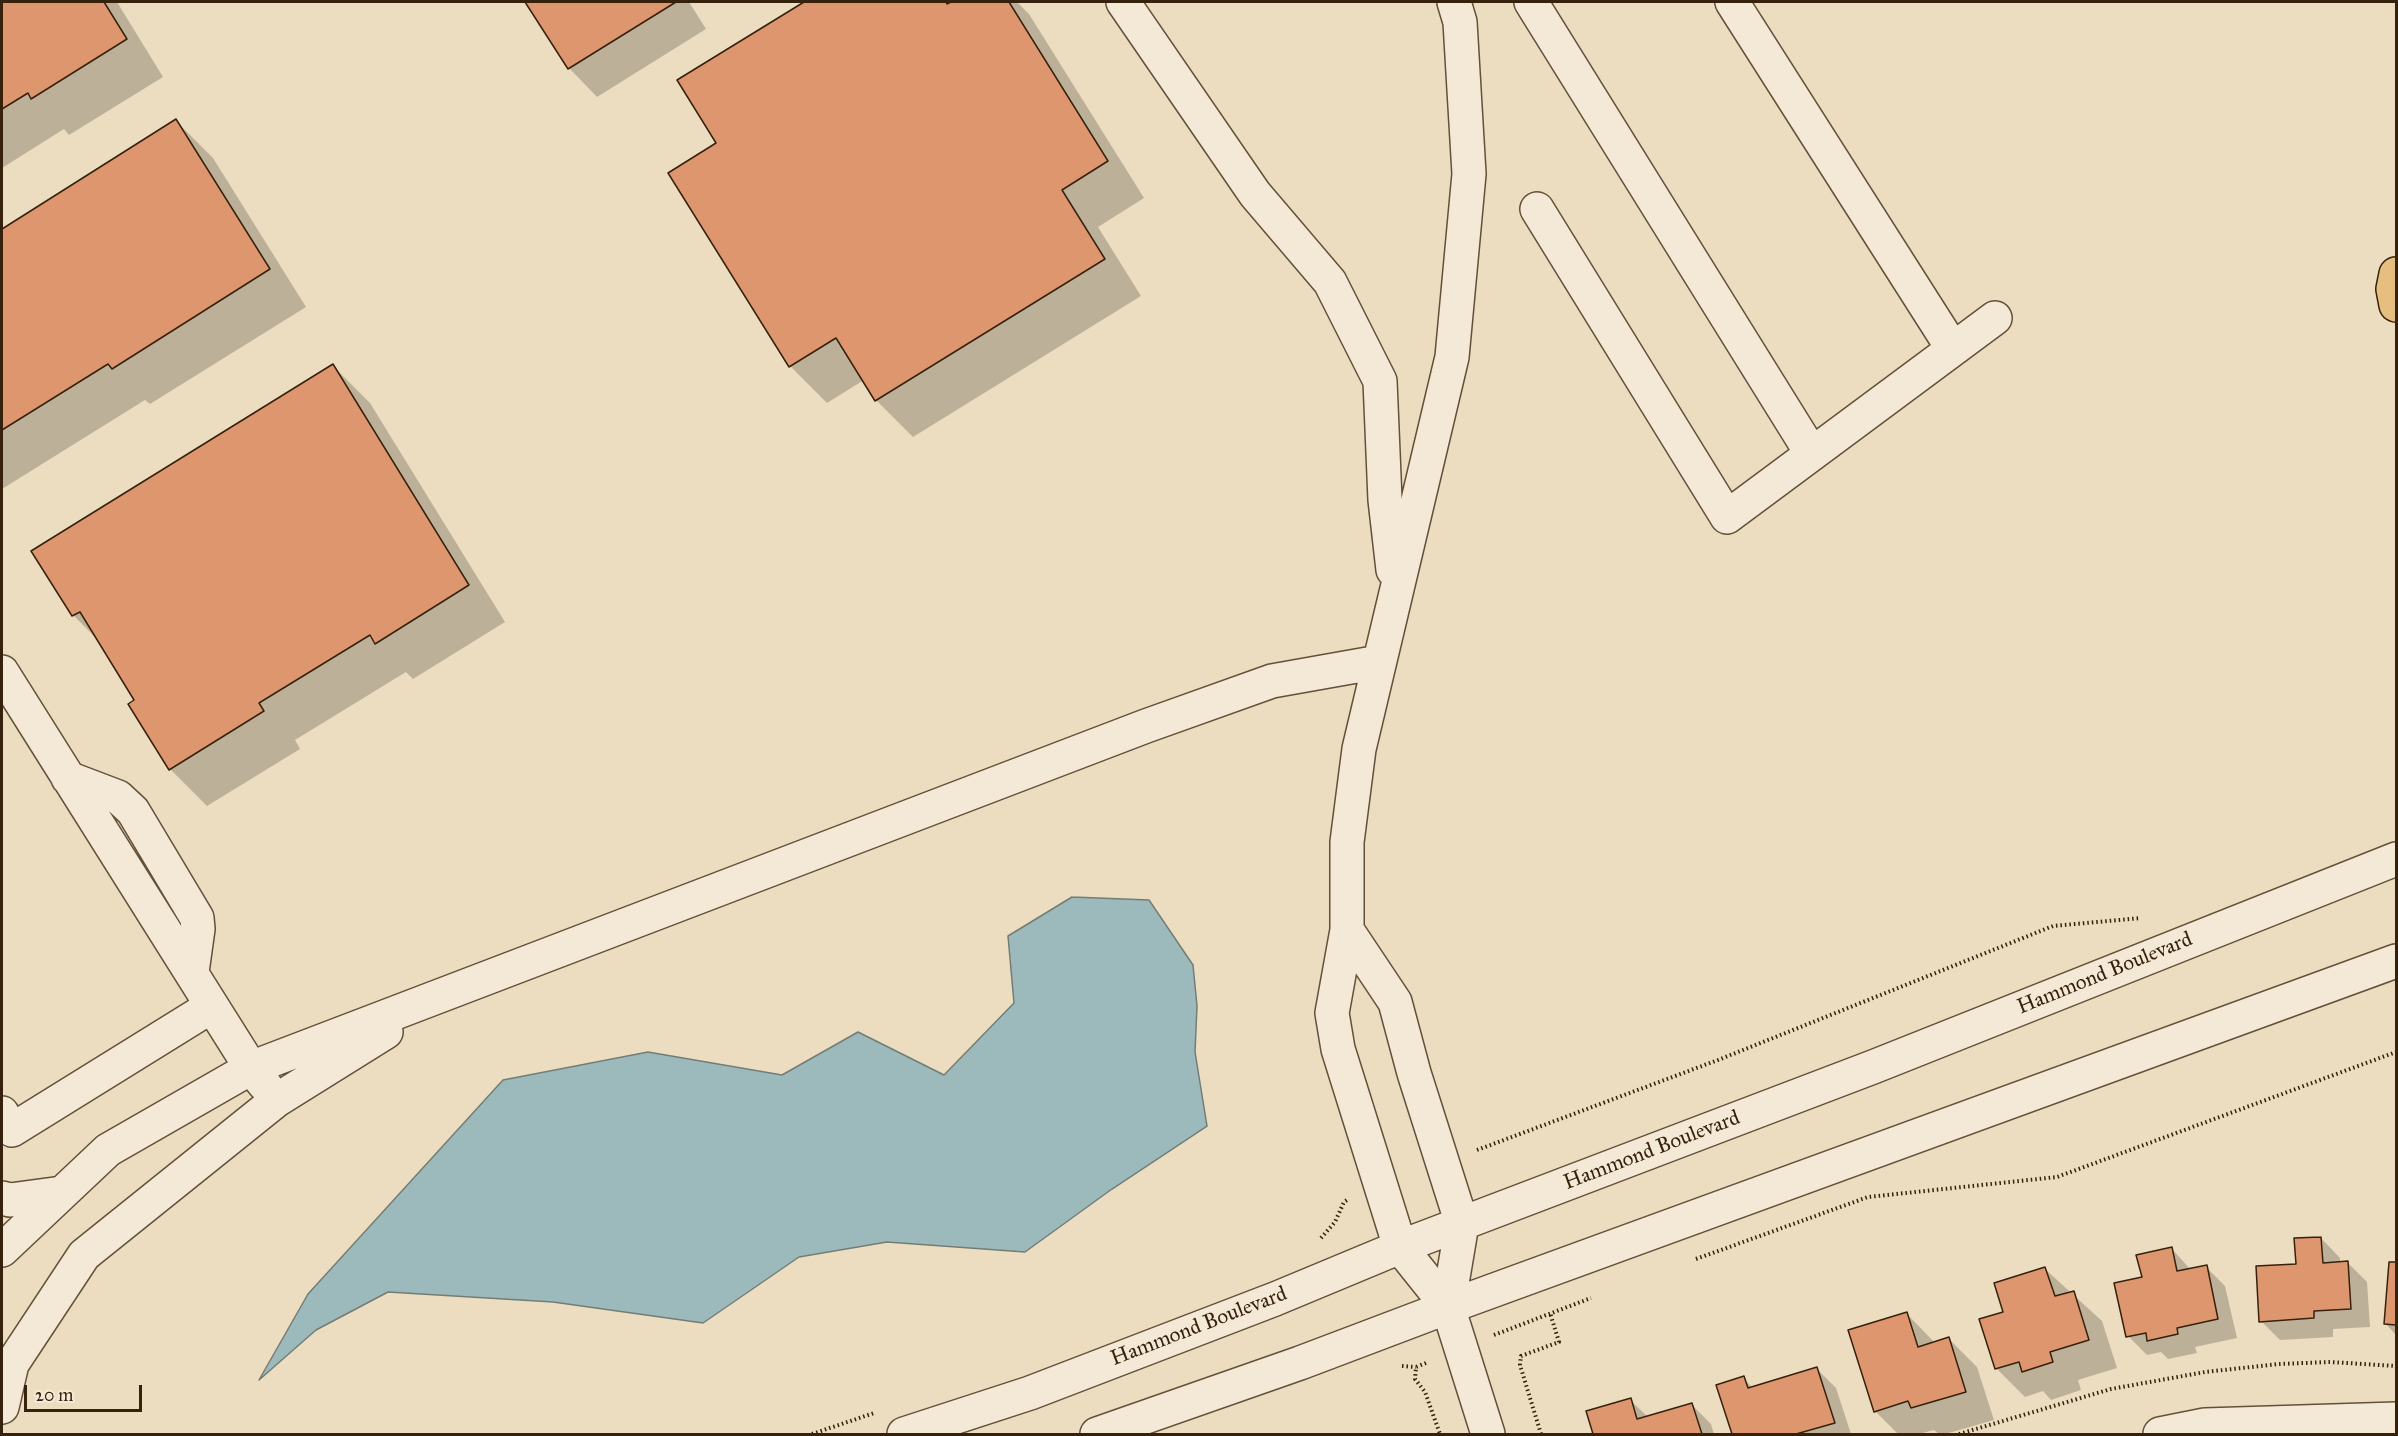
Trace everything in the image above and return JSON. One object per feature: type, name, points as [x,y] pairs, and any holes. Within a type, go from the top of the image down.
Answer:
[{"type":"highway","points":[[2397,274],[2393,289],[2397,305]]},
{"type":"street","points":[[1123,2],[1255,194],[1330,282],[1380,381],[1384,500],[1396,592]]},
{"type":"street","points":[[1454,2],[1460,22],[1469,174],[1452,357],[1359,749],[1347,842],[1347,930],[1332,1013],[1338,1049],[1400,1247],[1448,1307],[1488,1434]]},
{"type":"street","points":[[1531,2],[1812,454]]},
{"type":"street","points":[[1732,2],[1953,349]]},
{"type":"street","points":[[1537,209],[1727,517],[1995,318]]},
{"type":"street","points":[[2,1250],[108,1150],[251,1068],[1146,726],[1272,681],[1380,663]]},
{"type":"street","points":[[2,672],[251,1068],[277,1100]]},
{"type":"street","name":"Hammond Boulevard","points":[[904,1434],[1030,1393],[1275,1299],[1400,1247],[1873,1067],[2397,860]]},
{"type":"street","points":[[1347,930],[1395,1002],[1414,1073],[1462,1224],[1448,1307]]},
{"type":"street","points":[[1097,1434],[1300,1363],[2397,961]]},
{"type":"street","points":[[2,1407],[12,1364],[84,1255],[277,1100],[452,992]]},
{"type":"street","points":[[2,1113],[12,1130],[212,1006]]},
{"type":"street","points":[[2,1198],[10,1200],[63,1193]]},
{"type":"street","points":[[2160,1434],[2205,1425],[2397,1419]]},
{"type":"path","points":[[1443,1164],[1718,1060],[2053,926],[2145,918]]},
{"type":"path","points":[[1688,1262],[1868,1197],[2057,1177],[2397,1052]]},
{"type":"path","points":[[1314,1242],[1322,1237],[1335,1222],[1344,1202],[1381,1187]]},
{"type":"path","points":[[1440,1434],[1425,1392],[1415,1379],[1416,1367],[1601,1294]]},
{"type":"path","points":[[1540,1434],[1520,1365],[1521,1356],[1559,1342],[1550,1313]]},
{"type":"path","points":[[1959,1434],[2111,1389],[2205,1372],[2330,1362],[2397,1366]]},
{"type":"path","points":[[812,1434],[875,1413]]},
{"type":"water","points":[[1072,897],[1149,900],[1193,965],[1197,1006],[1195,1052],[1207,1126],[1112,1189],[1025,1252],[887,1242],[799,1257],[703,1323],[553,1302],[388,1292],[316,1330],[259,1380],[308,1294],[503,1080],[648,1052],[782,1075],[858,1032],[944,1075],[1014,1003],[1008,936]]},
{"type":"building","points":[[2,2],[104,2],[127,39],[31,99],[28,93],[2,109]]},
{"type":"building","points":[[525,2],[676,2],[568,69]]},
{"type":"building","points":[[804,2],[946,2],[947,4],[951,2],[1009,2],[1108,161],[1062,190],[1105,259],[875,401],[836,338],[789,367],[668,173],[716,143],[677,80]]},
{"type":"building","points":[[176,119],[270,269],[112,369],[108,364],[2,430],[2,229]]},
{"type":"building","points":[[333,364],[469,585],[375,644],[370,635],[259,703],[264,711],[169,770],[128,704],[134,700],[80,612],[72,616],[31,551]]},
{"type":"building","points":[[2321,1237],[2323,1263],[2348,1261],[2351,1309],[2314,1311],[2314,1318],[2259,1322],[2256,1266],[2296,1264],[2294,1238]]},
{"type":"building","points":[[2172,1247],[2177,1271],[2207,1265],[2218,1319],[2177,1328],[2178,1334],[2147,1341],[2146,1333],[2126,1337],[2114,1283],[2142,1277],[2136,1255]]},
{"type":"building","points":[[2389,1262],[2396,1262],[2396,1325],[2384,1324]]},
{"type":"building","points":[[2045,1267],[2055,1296],[2074,1291],[2089,1340],[2050,1352],[2053,1362],[2022,1372],[2019,1362],[1995,1369],[1979,1319],[2003,1312],[1994,1283]]},
{"type":"building","points":[[1907,1312],[1918,1347],[1949,1337],[1966,1392],[1911,1408],[1908,1401],[1874,1412],[1848,1330]]},
{"type":"building","points":[[1817,1367],[1835,1423],[1796,1434],[1732,1434],[1716,1385],[1744,1376],[1748,1388]]},
{"type":"building","points":[[1631,1398],[1637,1419],[1692,1403],[1702,1434],[1593,1434],[1586,1411]]}]
